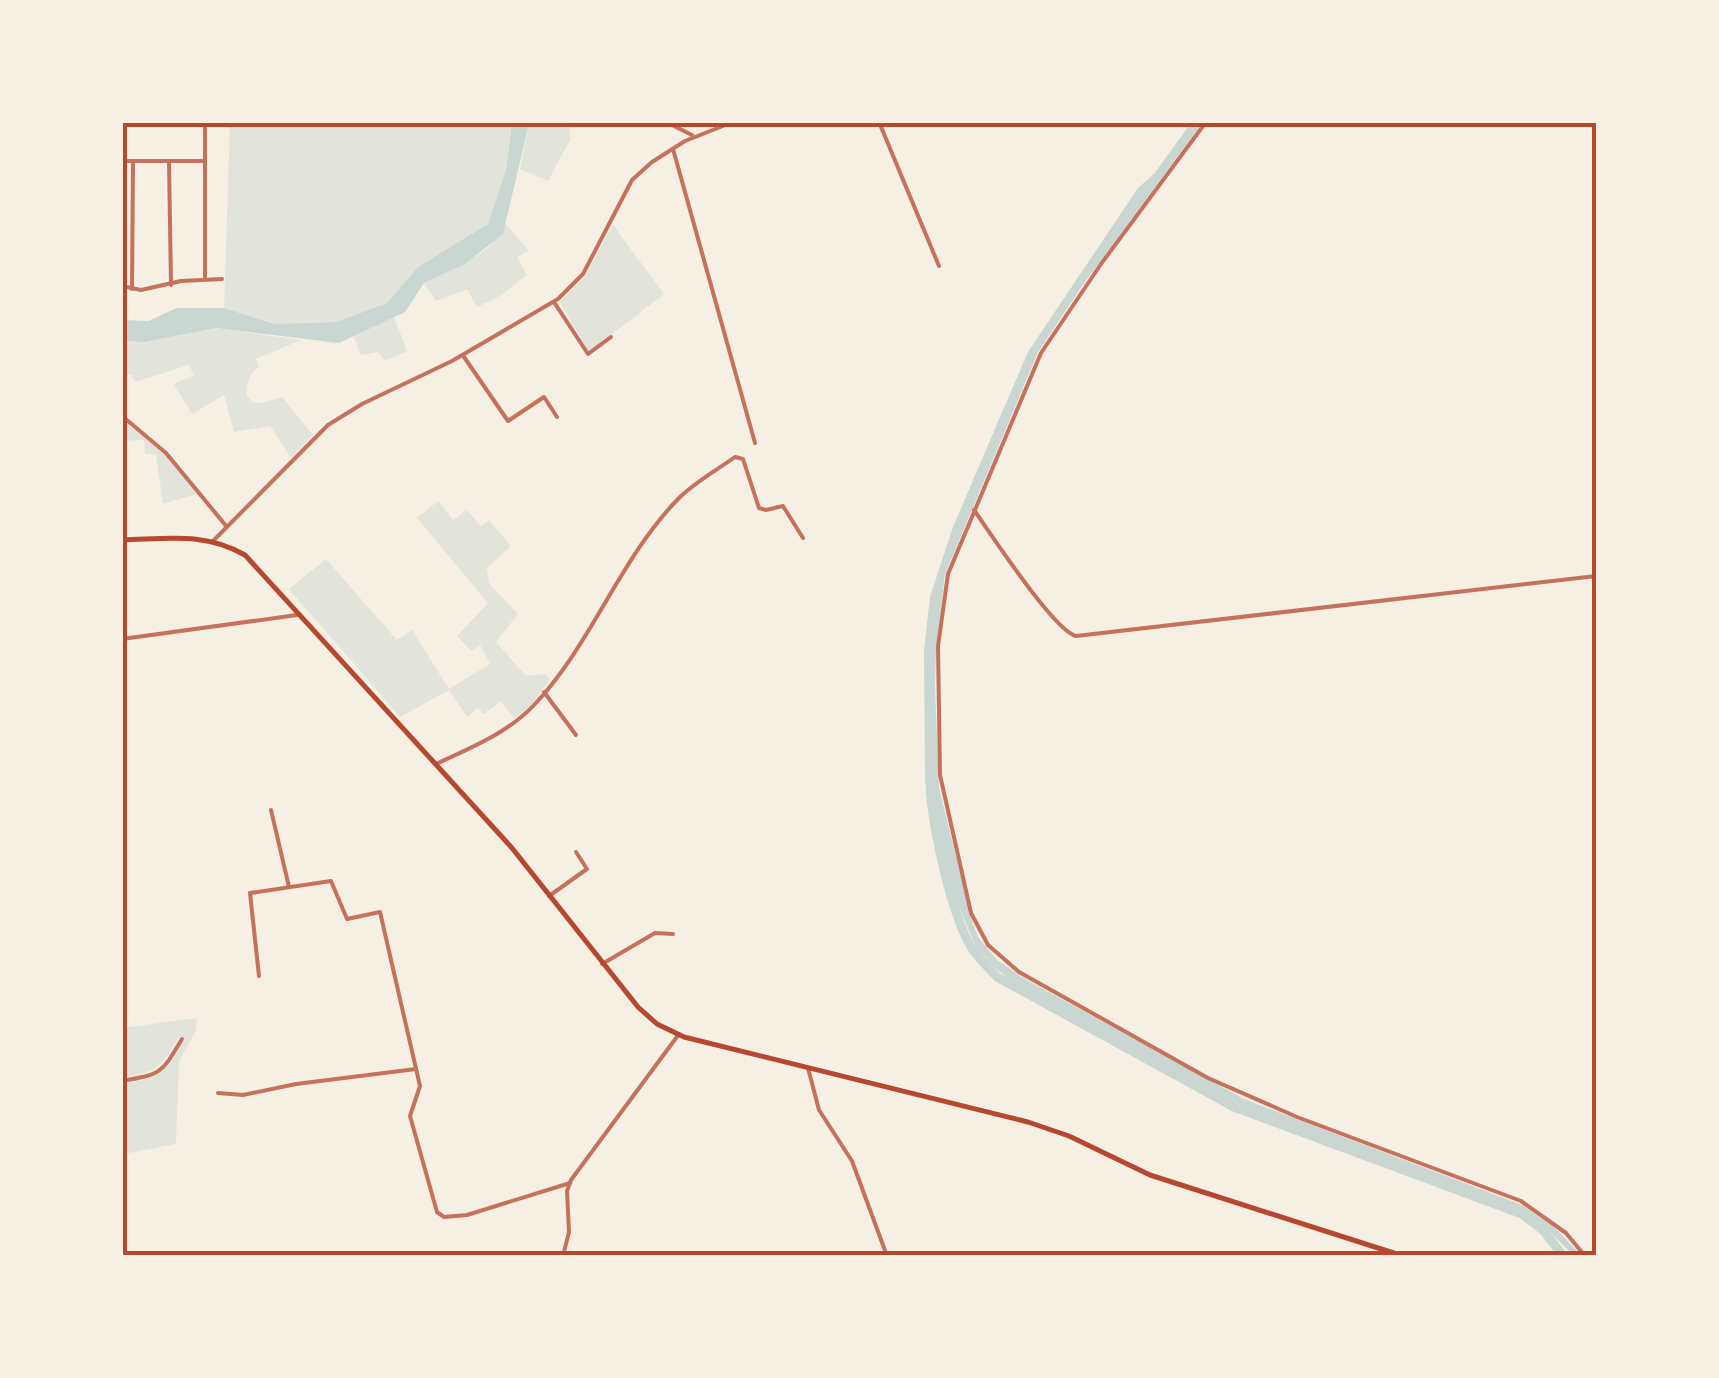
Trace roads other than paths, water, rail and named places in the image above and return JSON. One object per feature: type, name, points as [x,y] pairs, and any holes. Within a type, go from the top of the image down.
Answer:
[{"type":"main road","points":[[122,540],[214,540],[245,555],[512,848],[602,964],[638,1007],[658,1024],[678,1034],[1028,1122],[1069,1136],[1150,1174],[1403,1256]]},
{"type":"street","points":[[666,122],[687,135],[697,136]]},
{"type":"street","points":[[214,540],[328,425],[362,404],[463,356],[554,302],[583,274],[632,180],[673,148],[733,122]]},
{"type":"street","points":[[879,122],[938,266]]},
{"type":"street","points":[[1206,122],[1041,353],[948,574],[938,660],[940,775],[966,896],[988,945],[1019,972],[1224,1086],[1521,1201],[1566,1233],[1585,1256]]},
{"type":"street","points":[[122,124],[228,123]]},
{"type":"street","points":[[205,124],[206,279]]},
{"type":"street","points":[[673,148],[755,443]]},
{"type":"street","points":[[122,161],[205,161]]},
{"type":"street","points":[[132,288],[134,161]]},
{"type":"street","points":[[169,161],[171,284]]},
{"type":"street","points":[[122,286],[141,290],[222,279]]},
{"type":"street","points":[[554,302],[588,354],[612,337]]},
{"type":"street","points":[[463,356],[508,421],[544,397],[557,416]]},
{"type":"street","points":[[122,416],[166,453],[227,527]]},
{"type":"street","points":[[436,764],[489,740],[533,706],[586,637],[672,507],[681,496],[737,456],[743,458],[759,508],[784,506],[803,538]]},
{"type":"street","points":[[974,510],[1051,616],[1071,636],[1596,576]]},
{"type":"street","points":[[122,640],[302,614]]},
{"type":"street","points":[[544,692],[576,734]]},
{"type":"street","points":[[271,810],[288,888]]},
{"type":"street","points":[[549,896],[588,869],[576,852]]},
{"type":"street","points":[[259,976],[250,893],[331,881],[346,918],[380,912],[420,1086],[410,1116],[440,1215],[466,1215],[570,1182]]},
{"type":"street","points":[[602,964],[655,933],[673,934]]},
{"type":"street","points":[[563,1256],[570,1232],[570,1182],[678,1034]]},
{"type":"street","points":[[122,1081],[156,1075],[182,1039]]},
{"type":"street","points":[[808,1068],[819,1110],[852,1161],[886,1256]]},
{"type":"street","points":[[218,1093],[244,1096],[296,1084],[416,1069]]},
{"type":"waterway","points":[[930,787],[939,846],[956,912],[971,947],[997,977],[1234,1107],[1522,1214],[1544,1231],[1563,1256]]}]
